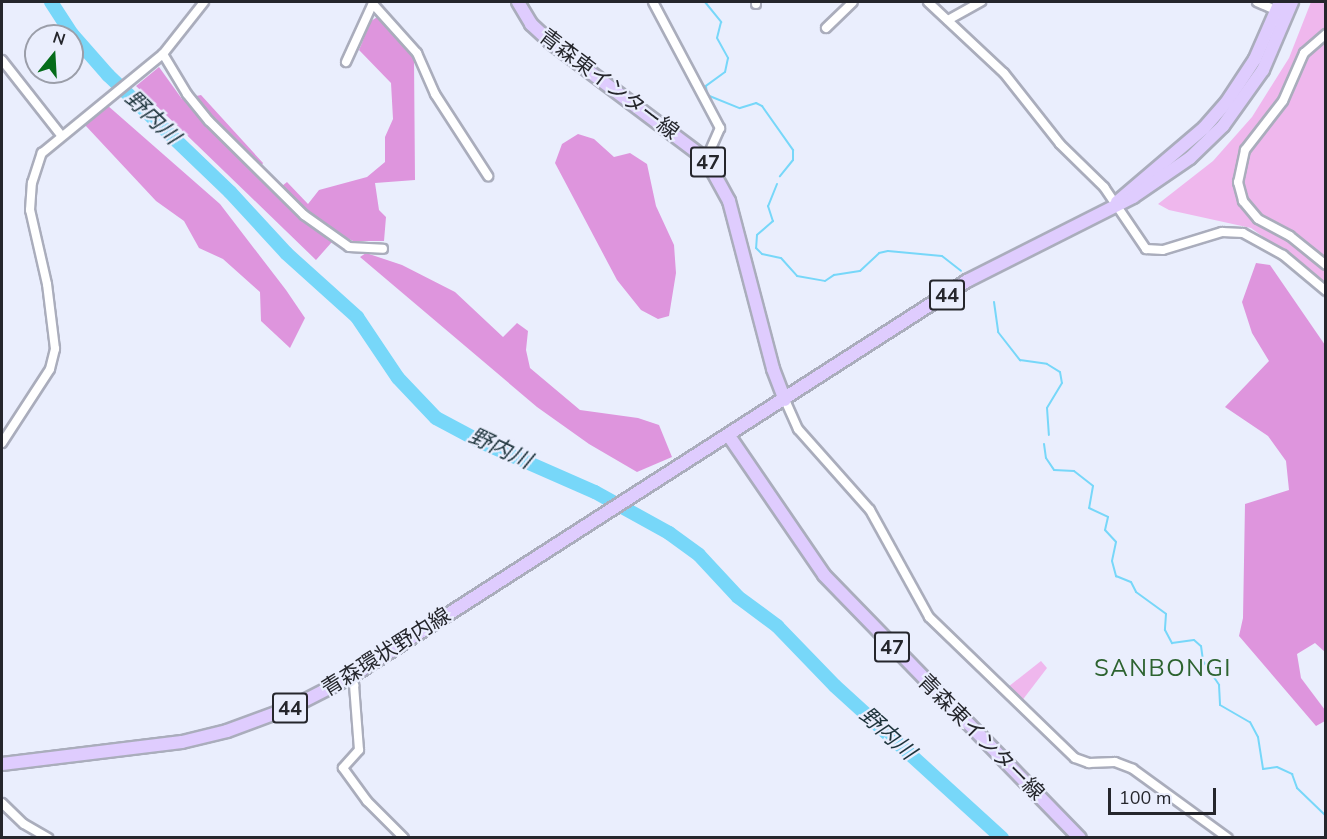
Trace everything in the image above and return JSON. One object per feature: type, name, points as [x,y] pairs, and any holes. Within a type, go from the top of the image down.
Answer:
[{"type":"main road","name":"青森東インター線","points":[[518,2],[531,24],[550,42],[706,159],[729,201],[773,369],[785,400]]},
{"type":"main road","name":"44","points":[[1116,203],[1133,197],[1190,158],[1223,126],[1263,70],[1292,2]]},
{"type":"main road","name":"44","points":[[729,436],[967,281],[1053,240],[1116,203],[1204,128],[1226,104],[1255,59],[1278,6]]},
{"type":"main road","name":"青森東インター線","points":[[729,436],[830,582],[1080,837]]},
{"type":"main road","name":"青森環状野内線","points":[[2,764],[182,742],[227,731],[292,707],[349,678],[648,485],[729,436]]},
{"type":"street","points":[[2,443],[50,369],[55,349],[31,195],[42,153],[79,120],[163,54],[204,2]]},
{"type":"street","points":[[653,2],[720,128],[706,159]]},
{"type":"street","points":[[826,28],[853,2]]},
{"type":"street","points":[[928,2],[1004,73],[1060,144],[1116,203],[1146,249],[1163,250],[1222,232],[1243,233],[1283,255],[1326,291]]},
{"type":"street","points":[[948,20],[981,2]]},
{"type":"street","points":[[1257,2],[1278,6]]},
{"type":"street","points":[[346,62],[373,3],[417,53],[435,94],[488,176]]},
{"type":"street","points":[[1326,34],[1304,53],[1283,101],[1245,150],[1238,171],[1240,191],[1249,210],[1326,265]]},
{"type":"street","points":[[163,54],[187,94],[209,121],[304,215],[349,247],[383,249]]},
{"type":"street","points":[[2,60],[61,135]]},
{"type":"street","points":[[785,400],[798,429],[870,510],[929,617],[1075,758],[1089,763],[1115,762],[1133,769],[1228,837]]},
{"type":"street","points":[[349,678],[354,685],[359,750],[343,768],[367,801],[404,837]]},
{"type":"street","points":[[2,803],[24,824],[48,837]]},
{"type":"shaded area","points":[[1311,2],[1325,2],[1325,282],[1251,228],[1169,210],[1158,204],[1213,161],[1252,117],[1289,58]]},
{"type":"shaded area","points":[[379,16],[414,59],[415,180],[375,183],[379,210],[386,217],[384,241],[353,241],[339,234],[316,260],[136,86],[159,67],[182,99],[201,95],[263,163],[261,167],[282,186],[287,182],[308,204],[319,190],[367,177],[385,162],[385,137],[393,119],[391,83],[359,50],[371,21]]},
{"type":"shaded area","points":[[107,105],[220,204],[286,290],[305,318],[290,348],[261,321],[260,292],[223,259],[199,248],[184,221],[156,201],[85,125]]},
{"type":"shaded area","points":[[578,134],[594,139],[614,157],[630,153],[647,164],[656,206],[674,245],[676,273],[669,316],[658,319],[641,310],[617,280],[555,163],[562,144]]},
{"type":"shaded area","points":[[366,253],[402,265],[455,292],[503,337],[517,323],[528,331],[526,350],[530,368],[580,410],[638,418],[659,425],[672,457],[637,472],[589,444],[537,407],[360,257]]},
{"type":"shaded area","points":[[1256,263],[1270,265],[1325,345],[1325,652],[1315,643],[1297,654],[1301,678],[1325,710],[1325,721],[1316,726],[1239,636],[1243,618],[1245,504],[1289,490],[1286,461],[1268,436],[1225,407],[1269,361],[1252,333],[1242,302]]},
{"type":"shaded area","points":[[1041,661],[1047,668],[1021,702],[1008,687]]},
{"type":"waterway","name":"野内川","points":[[51,2],[72,34],[108,75],[230,192],[286,253],[357,317],[398,378],[436,418],[481,442],[595,492],[669,533],[699,555],[738,597],[777,626],[835,686],[1002,838]]},
{"type":"waterway","points":[[705,2],[721,22],[717,38],[728,58],[725,72],[706,86],[707,95],[740,108],[756,103],[762,106],[793,150],[793,160],[780,176]]},
{"type":"waterway","points":[[777,184],[768,206],[773,221],[757,235],[756,248],[762,254],[781,258],[797,276],[825,281],[834,275],[860,271],[879,253],[888,251],[942,256],[961,271]]},
{"type":"waterway","points":[[994,302],[998,332],[1020,360],[1047,364],[1060,372],[1062,383],[1047,408],[1049,435]]},
{"type":"waterway","points":[[1044,444],[1046,458],[1054,470],[1074,471],[1093,486],[1089,508],[1108,517],[1105,530],[1116,542],[1112,561],[1116,576],[1131,582],[1136,592],[1166,614],[1165,630],[1172,643],[1194,640],[1201,646],[1203,661],[1219,685],[1220,705],[1250,722],[1258,737],[1263,769],[1277,767],[1292,774],[1297,788],[1326,816]]},
{"type":"district","name":"SANBONGI","points":[[1163,669]]}]
